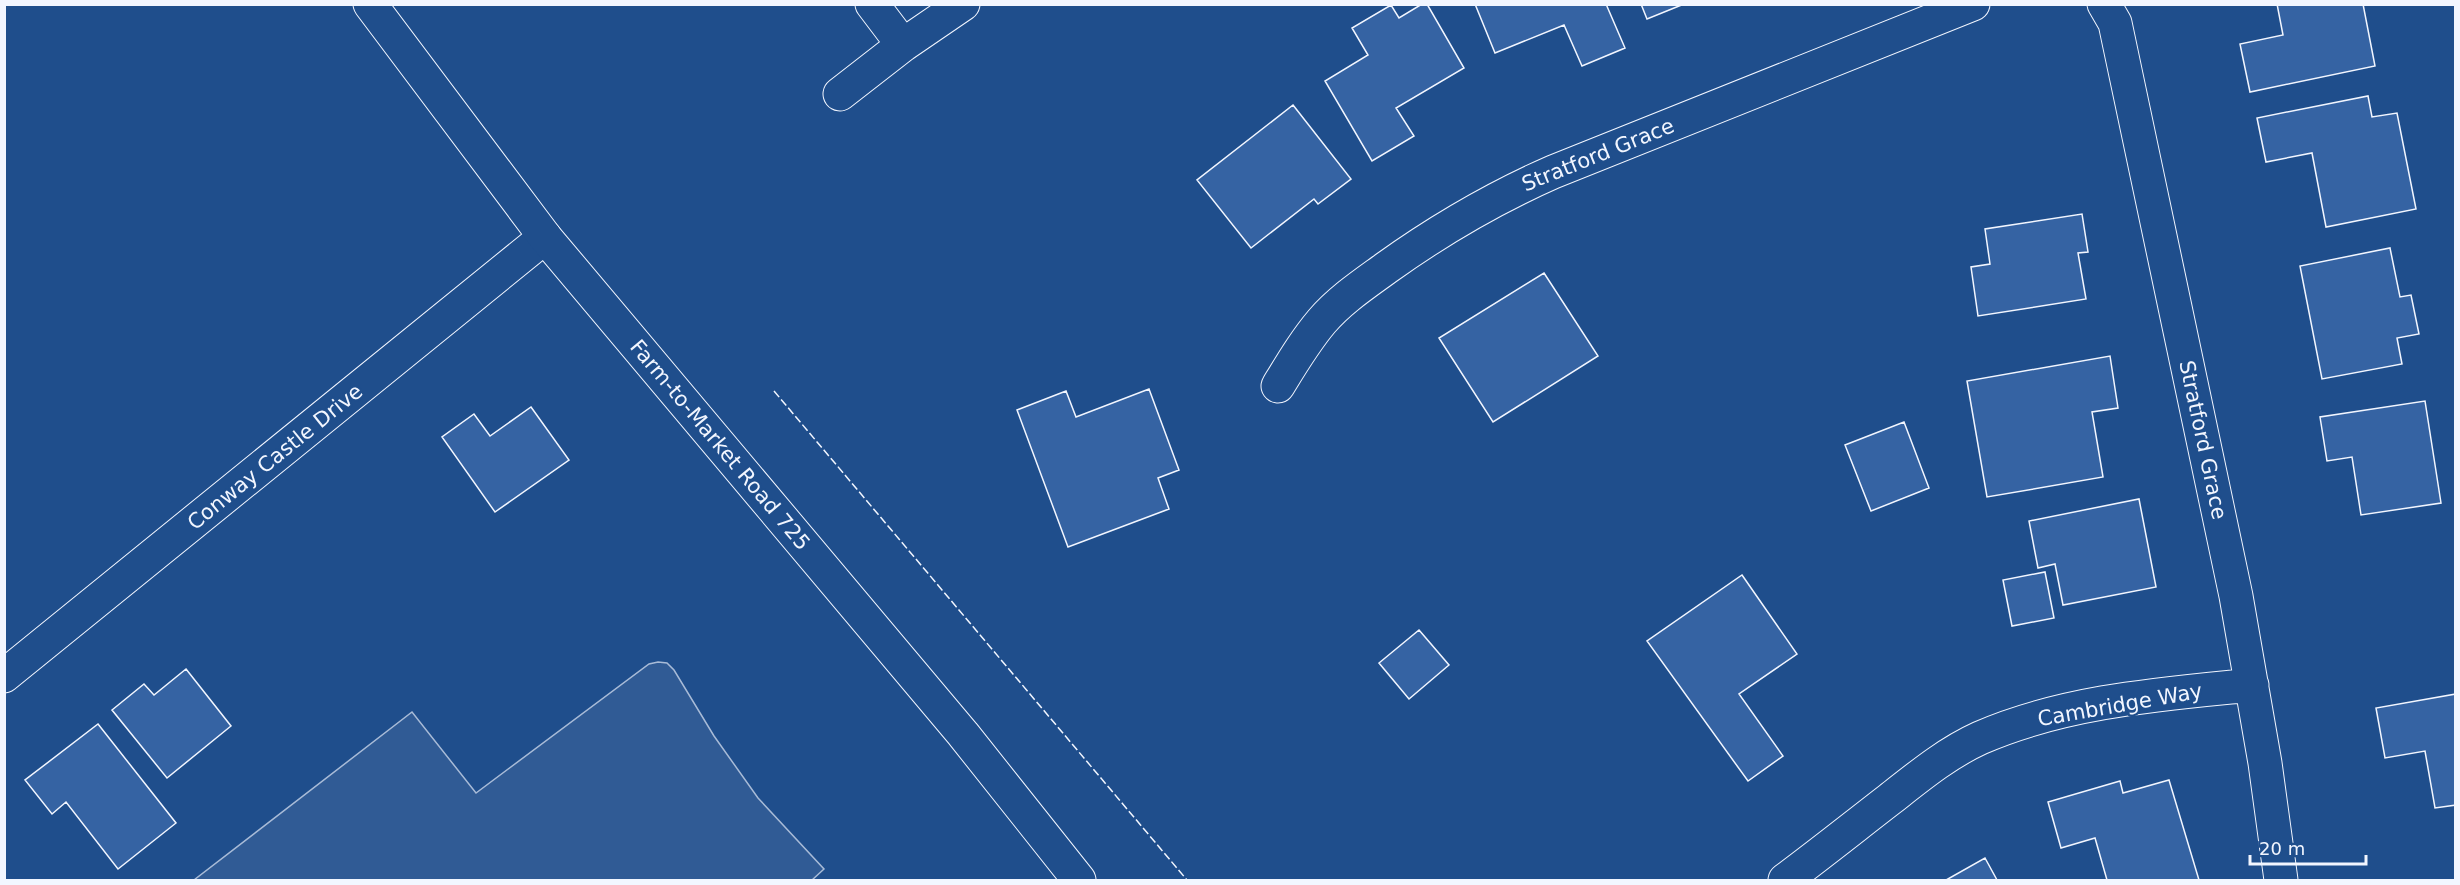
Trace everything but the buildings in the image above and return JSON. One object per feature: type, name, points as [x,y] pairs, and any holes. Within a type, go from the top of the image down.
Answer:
[{"type":"street","name":"Farm-to-Market Road 725","points":[[370,4],[545,237],[963,734],[1079,880]]},
{"type":"street","points":[[872,4],[903,45]]},
{"type":"street","points":[[840,94],[903,45],[963,4]]},
{"type":"street","name":"Stratford Grace","points":[[1278,386],[1298,352],[1323,320],[1357,288],[1474,210],[1553,172],[1972,4]]},
{"type":"street","name":"Stratford Grace","points":[[2104,4],[2115,23],[2252,685],[2281,880]]},
{"type":"street","name":"Conway Castle Drive","points":[[4,676],[545,237]]},
{"type":"street","name":"Cambridge Way","points":[[1785,880],[1935,764],[1979,739],[2018,724],[2070,710],[2136,698],[2252,685]]},
{"type":"shaded area","points":[[667,663],[674,670],[714,736],[758,798],[824,869],[812,880],[194,880],[412,712],[476,793],[649,664]]},
{"type":"fence","points":[[774,391],[1187,880]]}]
